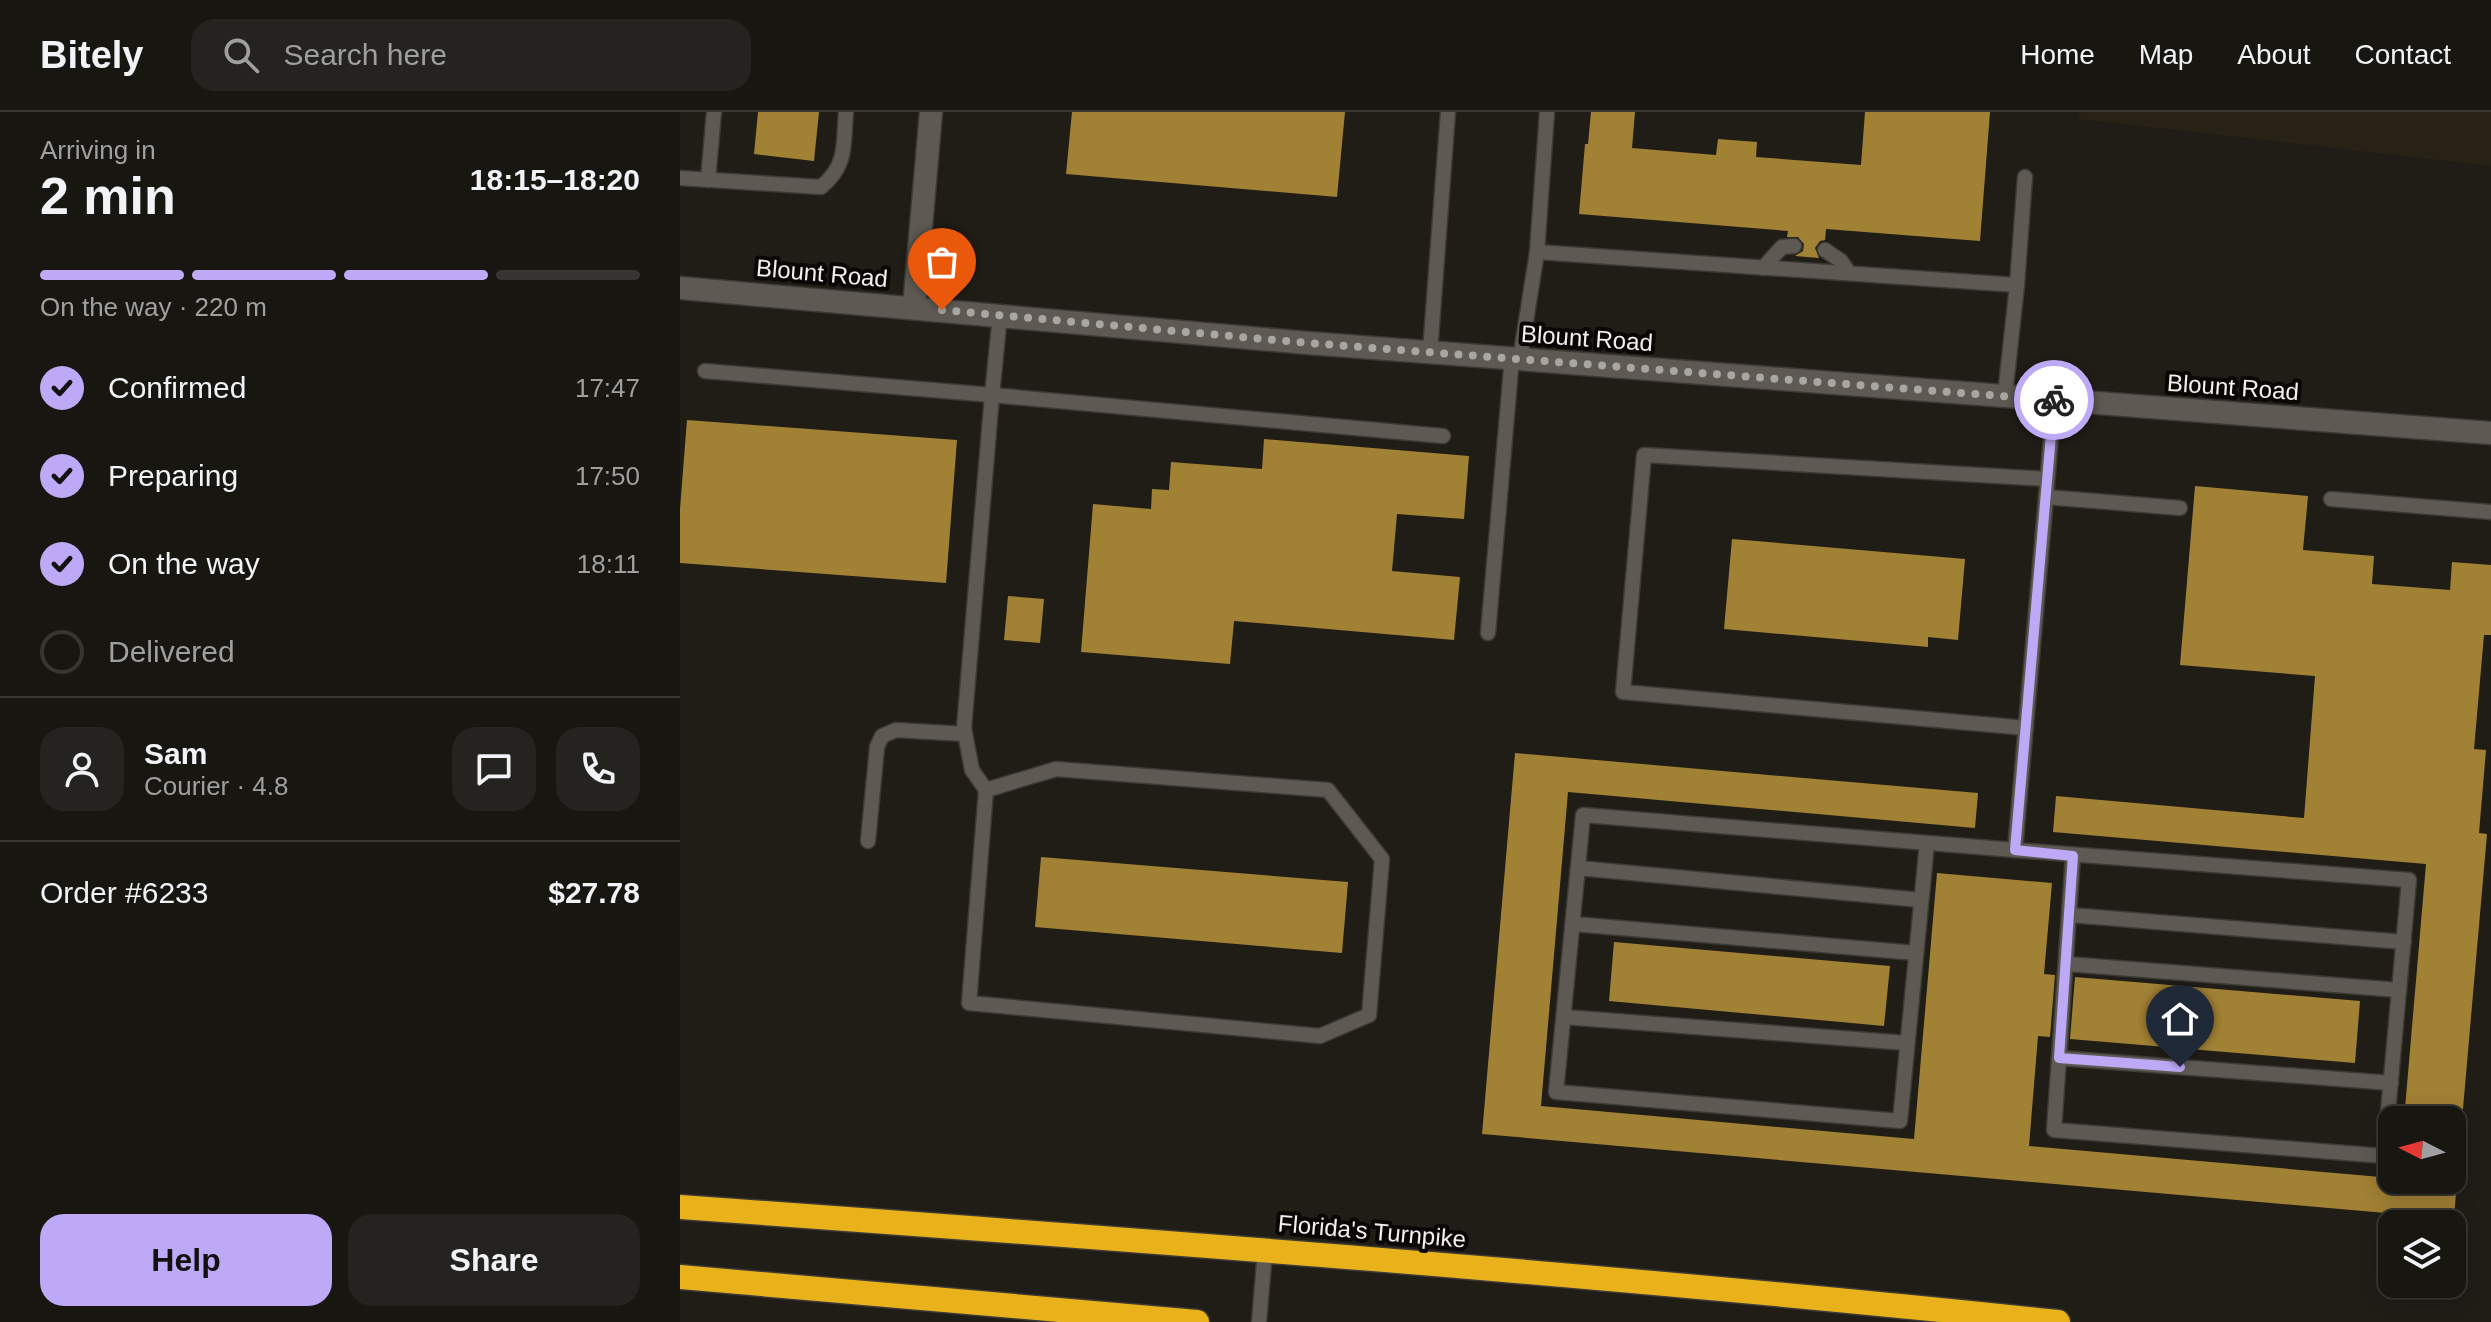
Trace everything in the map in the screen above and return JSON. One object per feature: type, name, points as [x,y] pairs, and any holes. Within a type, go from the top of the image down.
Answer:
[{"type":"highway","name":"Florida's Turnpike","points":[[680,1207],[1758,1290],[2058,1322]]},
{"type":"highway","points":[[680,1277],[1197,1322]]},
{"type":"street","points":[[914,307],[931,112]]},
{"type":"street","name":"Blount Road","points":[[680,288],[1516,359],[2491,433]]},
{"type":"lane","points":[[708,180],[714,112]]},
{"type":"lane","points":[[680,178],[821,187],[837,172],[842,161],[846,112]]},
{"type":"lane","points":[[1430,352],[1448,112]]},
{"type":"lane","points":[[1488,633],[1516,359],[1537,252],[1547,112]]},
{"type":"lane","points":[[2005,395],[2025,177]]},
{"type":"lane","points":[[1763,268],[1782,247],[1794,246]]},
{"type":"lane","points":[[1825,250],[1841,261],[1849,273]]},
{"type":"lane","points":[[1537,252],[2017,285]]},
{"type":"lane","points":[[986,790],[1056,769],[1328,790],[1382,859],[1369,1015],[1320,1036],[969,1003],[986,790],[972,770],[965,734],[1000,315]]},
{"type":"lane","points":[[705,371],[1443,436]]},
{"type":"lane","points":[[2015,850],[2054,399]]},
{"type":"lane","points":[[2026,728],[1623,692],[1644,455],[2047,479]]},
{"type":"lane","points":[[2046,497],[2180,508]]},
{"type":"lane","points":[[2331,499],[2491,512]]},
{"type":"lane","points":[[868,841],[877,747],[882,736],[896,730],[965,734]]},
{"type":"lane","points":[[1927,843],[1900,1121],[1556,1092],[1583,815],[2015,850],[2073,856],[2409,880],[2384,1156],[2054,1130],[2073,856]]},
{"type":"lane","points":[[1578,868],[1921,900]]},
{"type":"lane","points":[[2070,915],[2404,942]]},
{"type":"lane","points":[[1573,924],[1916,953]]},
{"type":"lane","points":[[2067,964],[2399,990]]},
{"type":"lane","points":[[1564,1017],[1907,1043]]},
{"type":"lane","points":[[2059,1058],[2391,1083]]},
{"type":"lane","points":[[1259,1322],[1265,1251]]},
{"type":"shaded area","points":[[2079,112],[2491,112],[2491,166],[2079,119]]},
{"type":"building","points":[[758,112],[819,112],[814,161],[754,154]]},
{"type":"building","points":[[1072,112],[1345,112],[1337,197],[1066,174]]},
{"type":"building","points":[[1591,112],[1635,112],[1632,148],[1716,155],[1718,139],[1757,142],[1756,157],[1861,165],[1865,112],[1990,112],[1980,241],[1826,229],[1825,240],[1815,248],[1819,258],[1795,256],[1803,251],[1804,244],[1798,237],[1787,237],[1788,231],[1579,214]]},
{"type":"building","points":[[687,420],[957,440],[946,583],[680,563],[680,509]]},
{"type":"building","points":[[1264,439],[1469,456],[1464,519],[1397,514],[1392,571],[1460,577],[1454,640],[1234,621],[1230,664],[1081,652],[1093,504],[1151,509],[1152,489],[1169,490],[1171,462],[1262,469]]},
{"type":"building","points":[[2195,486],[2308,496],[2303,550],[2374,556],[2372,584],[2450,590],[2452,562],[2491,565],[2491,635],[2484,635],[2474,749],[2486,750],[2479,833],[2487,834],[2463,1106],[2405,1106],[2426,864],[2053,832],[2056,796],[2304,818],[2315,676],[2180,665]]},
{"type":"building","points":[[1732,539],[1965,559],[1958,640],[1928,637],[1928,647],[1724,629]]},
{"type":"building","points":[[1008,596],[1044,599],[1040,643],[1004,640]]},
{"type":"building","points":[[1515,753],[1978,793],[1975,828],[1568,792],[1541,1106],[1914,1139],[1937,873],[2052,883],[2044,974],[2055,975],[2050,1037],[2038,1036],[2029,1146],[2378,1177],[2378,1194],[2456,1194],[2455,1210],[2378,1212],[1482,1134]]},
{"type":"building","points":[[1041,857],[1348,882],[1342,953],[1035,927]]},
{"type":"building","points":[[1614,942],[1890,966],[1884,1026],[1609,1001]]},
{"type":"building","points":[[2075,977],[2360,1001],[2355,1063],[2070,1039]]},
{"type":"way so far","points":[[942,310],[1308,343],[2054,400]]},
{"type":"route","points":[[2054,400],[2015,850],[2073,856],[2059,1058],[2180,1067]]}]
